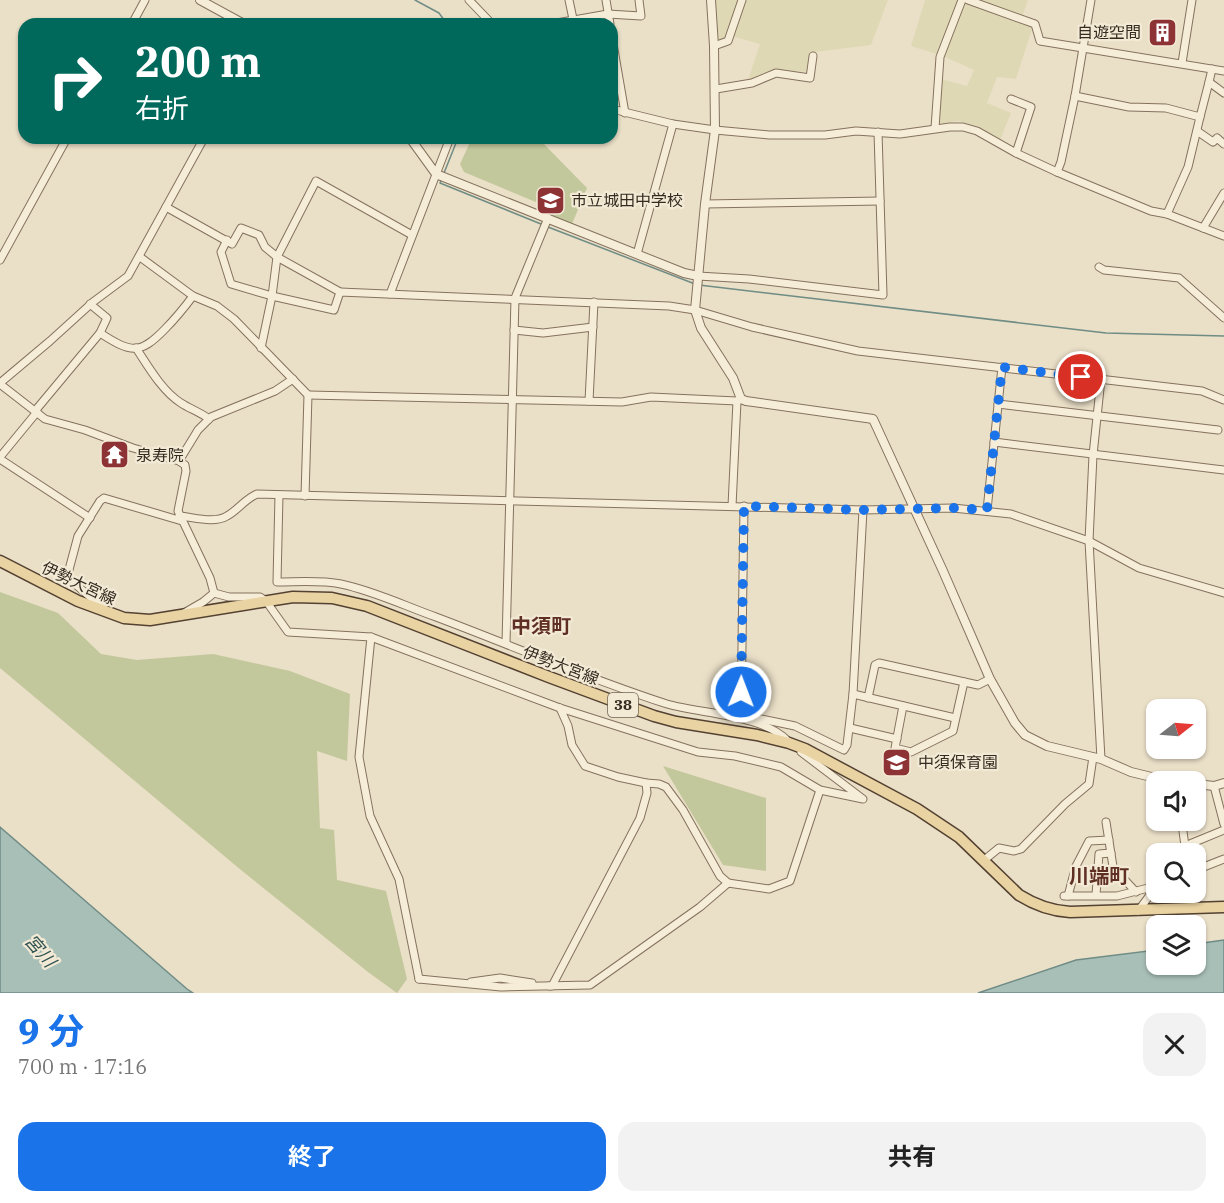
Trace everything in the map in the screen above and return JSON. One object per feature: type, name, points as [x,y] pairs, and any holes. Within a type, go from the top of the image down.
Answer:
[{"type":"main road","name":"伊勢大宮線","points":[[0,561],[78,601],[124,618],[150,620],[266,601],[312,597],[332,598],[367,606],[654,716],[687,724],[767,737],[805,749],[917,809],[959,837],[1019,895],[1051,909],[1070,912],[1224,907]]},
{"type":"street","points":[[136,18],[146,0]]},
{"type":"street","points":[[200,0],[233,18]]},
{"type":"street","points":[[469,0],[486,18]]},
{"type":"street","points":[[569,0],[573,18]]},
{"type":"street","points":[[606,0],[609,18]]},
{"type":"street","points":[[585,18],[608,14],[641,16],[639,0]]},
{"type":"street","points":[[711,0],[716,89],[715,130],[695,310],[701,328],[733,378],[739,400],[732,506]]},
{"type":"street","points":[[714,46],[729,41],[742,0]]},
{"type":"street","points":[[935,128],[940,57],[962,0]]},
{"type":"street","points":[[968,0],[1035,24],[1040,41],[1224,70]]},
{"type":"street","points":[[1057,172],[1075,96],[1091,0]]},
{"type":"street","points":[[1182,63],[1192,0]]},
{"type":"street","points":[[716,89],[752,83],[776,73],[810,78],[813,56]]},
{"type":"street","points":[[1167,214],[1188,167],[1212,69]]},
{"type":"street","points":[[618,74],[625,113]]},
{"type":"street","points":[[1209,82],[1224,93]]},
{"type":"street","points":[[1075,96],[1129,107],[1166,108],[1200,117]]},
{"type":"street","points":[[1011,99],[1031,107],[1016,153]]},
{"type":"street","points":[[618,111],[673,124],[780,135],[825,135],[856,131],[900,134],[935,128],[963,127],[977,131],[1057,172],[1151,211],[1167,214],[1224,236]]},
{"type":"street","points":[[638,254],[673,124]]},
{"type":"street","points":[[1197,131],[1213,142],[1217,138],[1224,144]]},
{"type":"street","points":[[415,144],[440,175],[547,220],[684,273],[698,282],[748,279],[883,295],[878,132]]},
{"type":"street","points":[[0,260],[64,144]]},
{"type":"street","points":[[201,144],[128,276],[90,304],[0,383],[45,419],[84,429],[133,448],[179,461],[184,465],[186,471],[178,511],[210,578],[214,593]]},
{"type":"street","points":[[390,294],[412,235],[440,175],[448,144]]},
{"type":"street","points":[[261,348],[272,296],[277,257],[315,181],[412,235]]},
{"type":"street","points":[[1203,228],[1224,193]]},
{"type":"street","points":[[705,204],[880,201]]},
{"type":"street","points":[[166,207],[232,244],[241,228],[259,235],[265,247],[277,257],[340,292],[669,306],[695,310],[752,327],[858,351],[1202,391],[1224,400]]},
{"type":"street","points":[[506,643],[515,298],[547,220]]},
{"type":"street","points":[[227,240],[221,252],[231,284],[334,310],[340,292]]},
{"type":"street","points":[[140,257],[193,296],[217,306],[234,319],[308,395],[305,496]]},
{"type":"street","points":[[1099,267],[1104,270],[1179,278],[1224,318]]},
{"type":"street","points":[[100,333],[116,344],[136,348],[146,346],[176,318],[193,296]]},
{"type":"street","points":[[590,401],[594,302]]},
{"type":"street","points":[[90,304],[107,318],[100,333],[0,458],[90,518]]},
{"type":"street","points":[[514,330],[550,333],[593,327]]},
{"type":"street","points":[[136,348],[169,393],[181,403],[196,409],[209,419]]},
{"type":"street","points":[[987,510],[1002,367]]},
{"type":"street","points":[[179,461],[198,430],[209,419],[275,391],[293,379]]},
{"type":"street","points":[[983,861],[999,848],[1014,851],[1021,849],[1065,804],[1089,784],[1097,758],[1089,541],[1093,455],[1101,380]]},
{"type":"street","points":[[308,395],[622,402],[651,397],[739,400],[873,419],[990,680],[1015,723],[1025,735],[1047,746],[1097,758],[1146,776]]},
{"type":"street","points":[[998,404],[1218,430]]},
{"type":"street","points":[[994,442],[1224,470]]},
{"type":"street","points":[[112,615],[67,577],[78,536],[104,498],[181,519],[216,520],[227,516],[257,494],[863,510],[987,510],[1032,520],[1089,541],[1139,568],[1224,593]]},
{"type":"street","points":[[279,495],[277,582],[341,584],[506,643],[629,692],[688,710],[795,726],[844,750],[850,728],[853,694],[863,510]]},
{"type":"street","points":[[740,716],[744,506]]},
{"type":"street","points":[[214,593],[229,597],[260,597],[266,601],[288,632],[371,637],[560,708],[698,752],[735,756],[781,767],[820,790],[863,799],[789,743],[782,735],[740,716]]},
{"type":"street","points":[[181,615],[214,593]]},
{"type":"street","points":[[371,637],[359,757],[370,816],[399,879],[419,980],[457,983],[500,978],[552,986],[590,985],[700,908],[728,883]]},
{"type":"street","points":[[868,698],[875,665],[879,663],[978,685],[990,680]]},
{"type":"street","points":[[903,706],[895,748],[911,752],[952,731],[964,682]]},
{"type":"street","points":[[853,694],[955,718]]},
{"type":"street","points":[[560,708],[568,726],[572,745],[585,766],[618,777],[659,784],[666,788],[683,810],[720,876],[728,883],[769,889],[790,881],[820,790]]},
{"type":"street","points":[[850,728],[897,738]]},
{"type":"street","points":[[552,986],[640,818],[647,793],[646,783]]},
{"type":"street","points":[[1206,785],[1214,786],[1224,783]]},
{"type":"street","points":[[1214,786],[1224,824]]},
{"type":"street","points":[[1106,822],[1114,873],[1125,879],[1136,892]]},
{"type":"street","points":[[1199,843],[1224,830]]},
{"type":"street","points":[[1109,840],[1089,841],[1076,866],[1066,896],[1117,896],[1146,890]]},
{"type":"street","points":[[1096,895],[1099,854],[1111,853]]},
{"type":"street","points":[[1206,866],[1224,859]]},
{"type":"street","points":[[1138,910],[1146,900]]},
{"type":"shaded area","points":[[713,0],[888,0],[871,45],[815,52],[809,72],[778,70],[767,72],[759,79],[748,80],[760,44],[735,37],[716,40]]},
{"type":"shaded area","points":[[925,0],[1028,0],[1023,14],[1033,26],[1016,79],[997,77],[987,103],[1011,113],[1000,140],[979,127],[959,121],[937,124],[941,79],[967,86],[974,70],[943,56],[911,46]]},
{"type":"green space","name":"市立城田中学校","points":[[469,144],[544,144],[587,188],[572,224],[541,210],[543,205],[464,172],[460,164]]},
{"type":"green space","points":[[0,592],[58,613],[101,654],[137,660],[213,654],[290,671],[350,694],[347,761],[317,751],[320,828],[334,830],[337,880],[386,891],[407,979],[397,993],[241,870],[0,668]]},
{"type":"green space","points":[[663,766],[766,798],[766,871],[723,865]]},
{"type":"water","name":"宮川","points":[[0,827],[187,989],[193,993],[0,993]]},
{"type":"water","points":[[1224,940],[1224,993],[978,993],[1076,960],[1146,951],[1146,975],[1206,975],[1206,943]]},
{"type":"waterway","points":[[415,0],[439,13],[443,18]]},
{"type":"waterway","points":[[444,173],[456,144]]},
{"type":"waterway","points":[[441,181],[440,183],[541,224]]},
{"type":"waterway","points":[[548,227],[695,284]]},
{"type":"waterway","points":[[699,285],[1106,333],[1224,336]]},
{"type":"place","name":"自遊空間","points":[[1162,32]]},
{"type":"place","name":"市立城田中学校","points":[[550,200]]},
{"type":"place","name":"泉寿院","points":[[115,455]]},
{"type":"place","name":"中須保育園","points":[[897,762]]},
{"type":"district","name":"中須町","points":[[541,626]]},
{"type":"district","name":"川端町","points":[[1099,876]]},
{"type":"route","points":[[741,692],[744,506],[863,510],[953,508],[987,510],[1002,367],[1081,377]]}]
